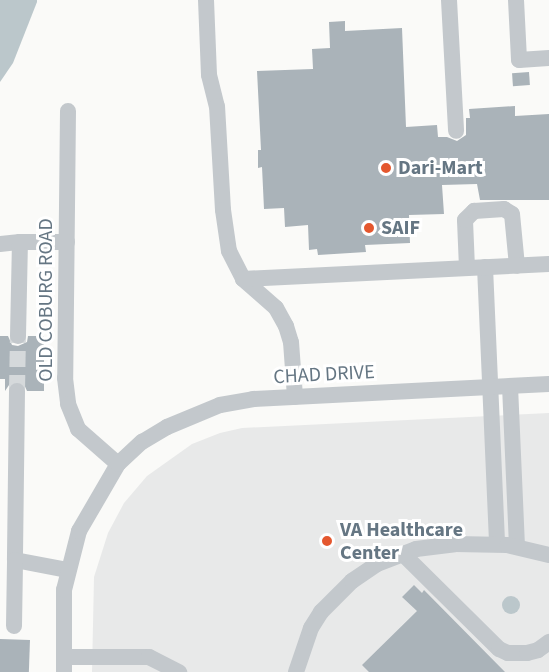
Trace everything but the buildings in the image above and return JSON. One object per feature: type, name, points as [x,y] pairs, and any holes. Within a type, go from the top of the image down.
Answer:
[{"type":"street","points":[[206,0],[209,75],[217,106],[226,237],[231,258],[243,279],[276,308],[286,326],[291,342],[295,397]]},
{"type":"street","points":[[449,0],[456,131]]},
{"type":"street","points":[[516,0],[519,60],[549,58]]},
{"type":"street","name":"OLD COBURG ROAD","points":[[69,111],[65,378],[68,404],[78,429],[118,464]]},
{"type":"street","points":[[467,268],[465,219],[474,211],[504,209],[512,214],[517,266]]},
{"type":"street","points":[[18,336],[20,242]]},
{"type":"street","points":[[0,244],[67,242]]},
{"type":"street","points":[[243,279],[549,264]]},
{"type":"street","points":[[486,267],[497,544]]},
{"type":"street","name":"CHAD DRIVE","points":[[118,464],[142,442],[193,414],[242,401],[549,384]]},
{"type":"street","points":[[510,386],[517,547]]},
{"type":"street","points":[[12,401],[14,626]]},
{"type":"street","points":[[118,464],[79,531],[64,590],[64,664],[148,657],[179,672]]},
{"type":"street","points":[[296,672],[310,628],[330,602],[364,571],[403,554],[443,545],[497,544],[549,555]]},
{"type":"street","points":[[403,554],[500,649],[508,653],[527,653],[538,650],[549,642]]},
{"type":"street","points":[[15,560],[69,570]]},
{"type":"shaded area","points":[[0,0],[37,0],[37,2],[13,63],[0,82]]},
{"type":"shaded area","name":"VA Healthcare Center","points":[[549,413],[549,672],[92,672],[94,577],[108,533],[124,503],[147,476],[192,444],[220,433],[242,428]]},
{"type":"shaded area","points":[[511,596],[517,599],[520,605],[517,611],[511,614],[505,611],[502,605],[505,599]]},
{"type":"tunnel","points":[[17,391],[18,336]]},
{"type":"place","name":"Dari-Mart","points":[[386,168]]},
{"type":"place","name":"SAIF","points":[[369,228]]},
{"type":"place","name":"VA Healthcare Center","points":[[327,541]]}]
